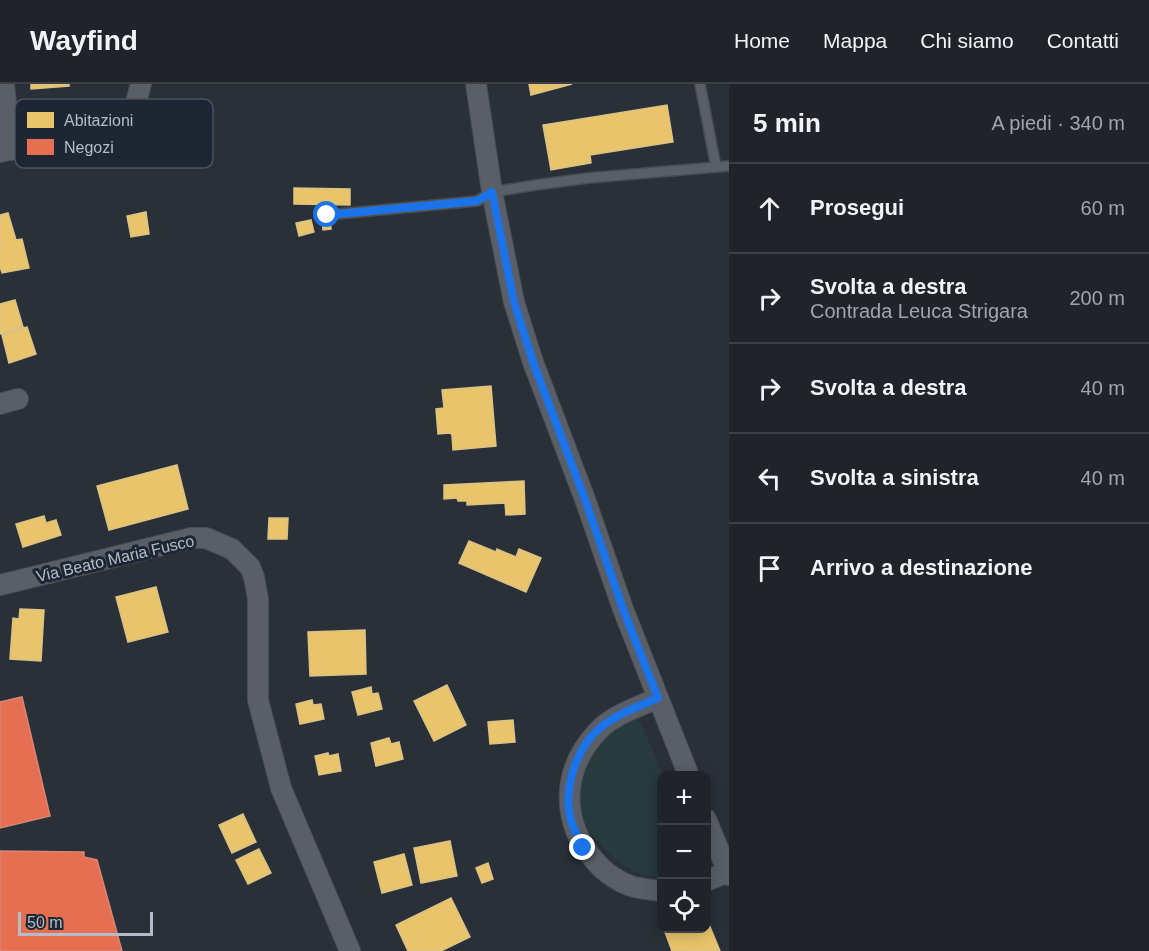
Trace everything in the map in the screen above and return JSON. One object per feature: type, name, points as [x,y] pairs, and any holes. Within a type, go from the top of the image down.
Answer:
[{"type":"street","points":[[4,84],[6,151]]},
{"type":"street","points":[[137,99],[141,84]]},
{"type":"street","points":[[476,84],[492,192],[514,302],[533,362],[586,502],[623,609],[687,771]]},
{"type":"street","name":"Via Beato Maria Fusco","points":[[0,585],[191,538],[206,538],[219,543],[232,549],[242,558],[250,567],[258,587],[258,700],[281,788],[350,951]]},
{"type":"street","points":[[657,890],[633,887],[604,872],[583,848],[570,818],[570,785],[579,754],[599,729],[627,711],[658,698]]},
{"type":"street","points":[[708,825],[728,874],[711,879]]},
{"type":"lane","points":[[700,84],[716,167]]},
{"type":"lane","points":[[327,215],[477,201],[492,192],[588,178],[729,166]]},
{"type":"green space","points":[[639,718],[661,771],[657,771],[657,877],[635,871],[612,856],[592,835],[582,814],[580,790],[591,759],[604,738]]},
{"type":"building: Abitazioni","points":[[31,84],[69,84],[69,86],[31,89]]},
{"type":"building: Abitazioni","points":[[529,84],[572,84],[531,95]]},
{"type":"building: Abitazioni","points":[[667,105],[673,142],[590,155],[591,163],[551,170],[543,125]]},
{"type":"building: Abitazioni","points":[[294,188],[350,189],[350,205],[294,204]]},
{"type":"building: Abitazioni","points":[[146,212],[149,234],[131,237],[127,216]]},
{"type":"building: Abitazioni","points":[[8,213],[16,240],[22,239],[29,268],[2,273],[0,215]]},
{"type":"building: Abitazioni","points":[[322,219],[330,219],[331,229],[323,230]]},
{"type":"building: Abitazioni","points":[[311,220],[314,232],[299,236],[296,223]]},
{"type":"building: Abitazioni","points":[[15,300],[23,327],[0,334],[0,304]]},
{"type":"building: Abitazioni","points":[[27,327],[36,354],[9,363],[2,335]]},
{"type":"building: Abitazioni","points":[[491,386],[496,446],[453,450],[452,435],[450,433],[438,434],[436,409],[444,408],[442,390]]},
{"type":"building: Abitazioni","points":[[177,465],[188,509],[109,530],[97,486]]},
{"type":"building: Abitazioni","points":[[524,481],[525,514],[506,515],[505,503],[467,505],[467,501],[458,501],[457,498],[444,499],[444,485]]},
{"type":"building: Abitazioni","points":[[44,516],[46,523],[56,520],[61,535],[23,547],[16,524]]},
{"type":"building: Abitazioni","points":[[269,518],[288,518],[287,539],[268,539]]},
{"type":"building: Abitazioni","points":[[469,541],[516,557],[519,549],[541,558],[526,592],[459,563]]},
{"type":"building: Abitazioni","points":[[156,587],[168,632],[128,642],[116,597]]},
{"type":"building: Abitazioni","points":[[20,609],[44,610],[41,661],[10,659],[13,618],[19,619]]},
{"type":"building: Abitazioni","points":[[365,630],[366,674],[310,676],[308,632]]},
{"type":"building: Abitazioni","points":[[447,685],[466,725],[434,741],[414,701]]},
{"type":"building: Abitazioni","points":[[371,687],[372,694],[378,693],[382,709],[358,715],[352,692]]},
{"type":"building: Abitazioni","points":[[312,700],[313,705],[321,704],[324,719],[300,724],[296,704]]},
{"type":"building: Abitazioni","points":[[513,720],[515,742],[490,744],[488,722]]},
{"type":"building: Abitazioni","points":[[389,738],[391,744],[399,742],[403,759],[376,766],[371,743]]},
{"type":"building: Abitazioni","points":[[328,753],[329,756],[338,754],[341,771],[319,775],[315,756]]},
{"type":"building: Abitazioni","points":[[243,814],[256,842],[232,853],[219,825]]},
{"type":"building: Abitazioni","points":[[450,841],[457,876],[421,883],[414,848]]},
{"type":"building: Abitazioni","points":[[259,849],[271,873],[248,884],[236,860]]},
{"type":"building: Abitazioni","points":[[404,854],[412,885],[382,893],[374,862]]},
{"type":"building: Abitazioni","points":[[488,863],[493,879],[482,883],[476,868]]},
{"type":"building: Abitazioni","points":[[451,898],[470,937],[441,951],[408,951],[396,925]]},
{"type":"building: Abitazioni","points":[[711,929],[720,951],[672,951],[665,933],[711,933]]},
{"type":"building: Negozi","points":[[22,697],[50,816],[0,828],[0,702]]},
{"type":"building: Negozi","points":[[0,851],[84,852],[84,857],[97,860],[122,951],[0,951]]},
{"type":"route","points":[[327,215],[477,201],[492,192],[514,302],[533,362],[658,698],[627,711],[599,729],[579,754],[570,785],[570,818],[583,848]]}]
